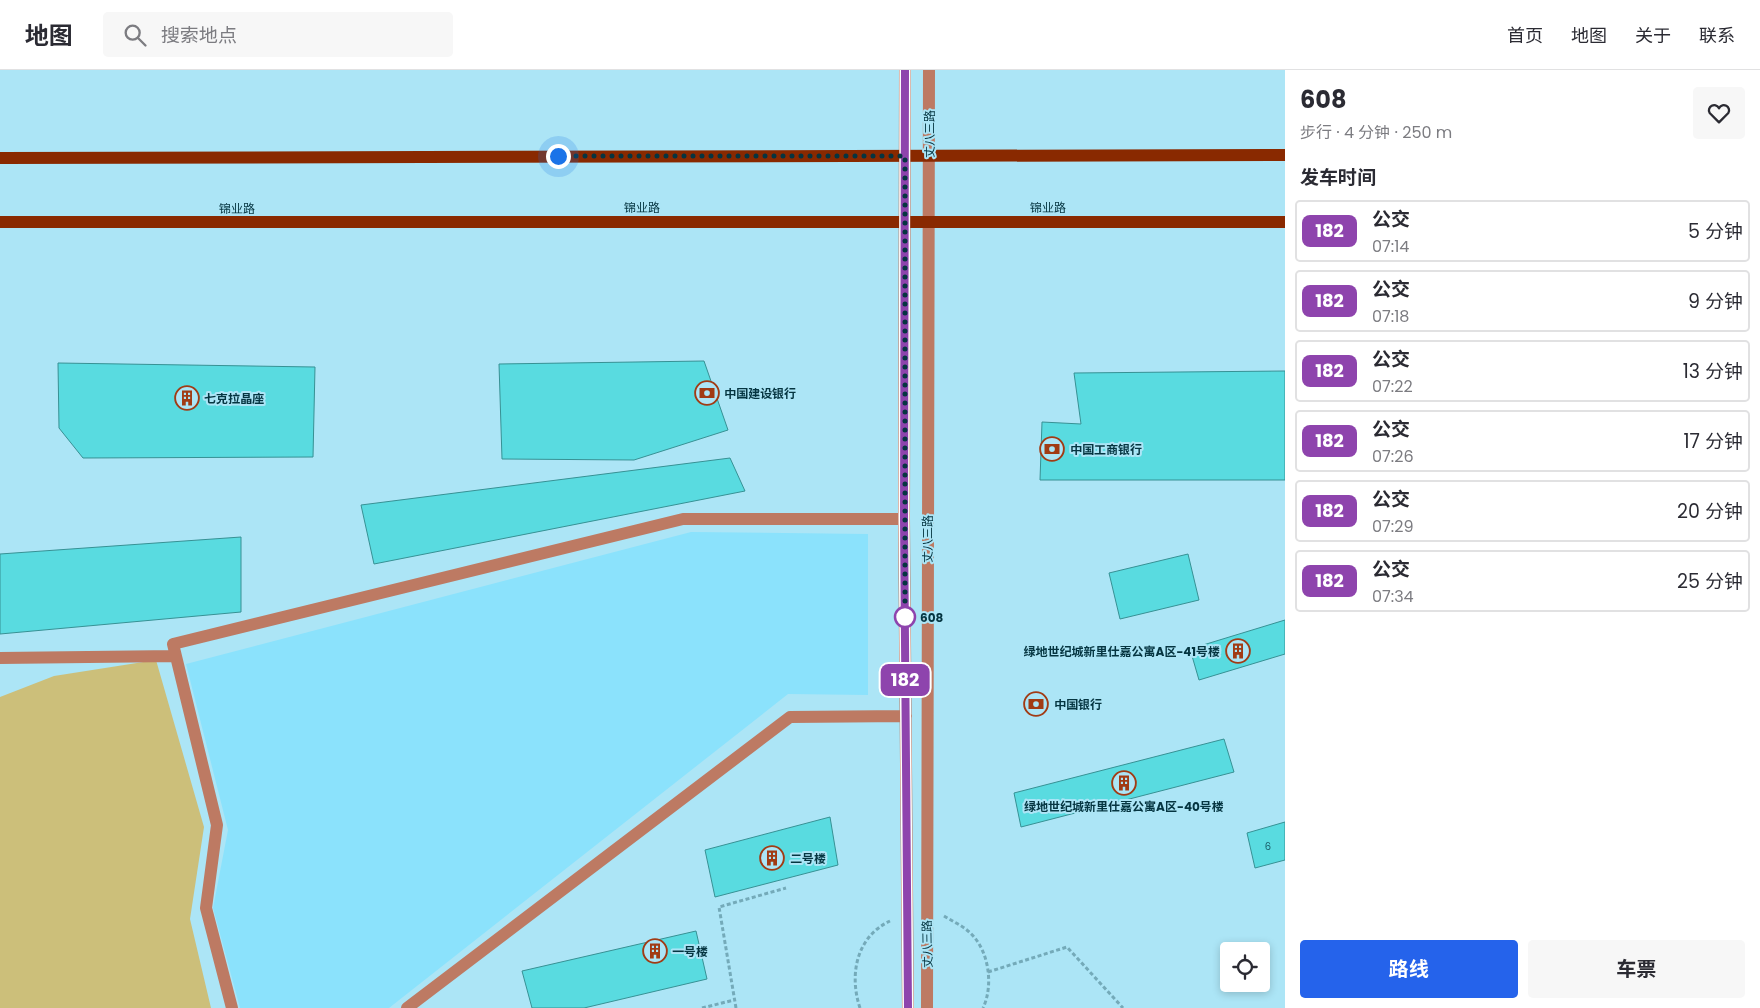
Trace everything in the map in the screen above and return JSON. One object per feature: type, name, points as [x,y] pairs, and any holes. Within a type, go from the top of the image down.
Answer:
[{"type":"main road","points":[[0,158],[1285,155]]},
{"type":"main road","name":"锦业路","points":[[0,222],[930,220],[1285,222]]},
{"type":"street","name":"丈八三路","points":[[905,70],[904,519],[908,1008]]},
{"type":"street","name":"丈八三路","points":[[928,1008],[929,70]]},
{"type":"street","points":[[232,1008],[206,908],[217,825],[173,644],[683,519],[904,519]]},
{"type":"street","points":[[0,658],[176,656]]},
{"type":"street","points":[[407,1008],[790,717],[906,716]]},
{"type":"path","points":[[736,1008],[719,907],[786,888]]},
{"type":"path","points":[[988,972],[1067,947],[1123,1008]]},
{"type":"path","points":[[702,1008],[734,1000]]},
{"type":"shaded area","points":[[691,532],[868,534],[868,695],[788,694],[389,1008],[240,1008],[213,908],[228,830],[186,664]]},
{"type":"shaded area","points":[[156,660],[204,827],[190,919],[211,1008],[0,1008],[0,697],[54,676]]},
{"type":"building","points":[[704,361],[728,430],[634,460],[502,459],[499,364]]},
{"type":"building","name":"七克拉晶座","points":[[58,363],[315,367],[313,457],[83,458],[59,428]]},
{"type":"building","points":[[1285,371],[1285,480],[1040,480],[1042,422],[1081,424],[1074,373]]},
{"type":"building","points":[[730,458],[745,491],[374,564],[361,505]]},
{"type":"building","points":[[241,537],[241,612],[0,634],[0,554]]},
{"type":"building","points":[[1188,554],[1199,600],[1120,619],[1109,573]]},
{"type":"building","name":"绿地世纪城新里仕嘉公寓A区-41号楼","points":[[1285,620],[1285,654],[1199,680],[1190,649]]},
{"type":"building","name":"绿地世纪城新里仕嘉公寓A区-40号楼","points":[[1224,739],[1234,772],[1021,827],[1014,793]]},
{"type":"building","name":"二号楼","points":[[830,817],[838,865],[715,897],[705,850]]},
{"type":"building","points":[[1285,822],[1285,860],[1255,868],[1247,833]]},
{"type":"building","name":"一号楼","points":[[696,931],[707,979],[584,1008],[532,1008],[522,971]]},
{"type":"bus line","name":"182","points":[[905,70],[904,519],[908,1008]]},
{"type":"place","name":"中国建设银行","points":[[707,393]]},
{"type":"place","name":"七克拉晶座","points":[[187,398]]},
{"type":"place","name":"中国工商银行","points":[[1052,449]]},
{"type":"place","name":"608","points":[[905,617]]},
{"type":"place","name":"绿地世纪城新里仕嘉公寓A区-41号楼","points":[[1238,651]]},
{"type":"place","name":"中国银行","points":[[1036,704]]},
{"type":"place","name":"绿地世纪城新里仕嘉公寓A区-40号楼","points":[[1124,783]]},
{"type":"place","name":"二号楼","points":[[772,858]]},
{"type":"place","name":"一号楼","points":[[655,951]]},
{"type":"route","points":[[558,156],[905,156],[905,617]]}]
